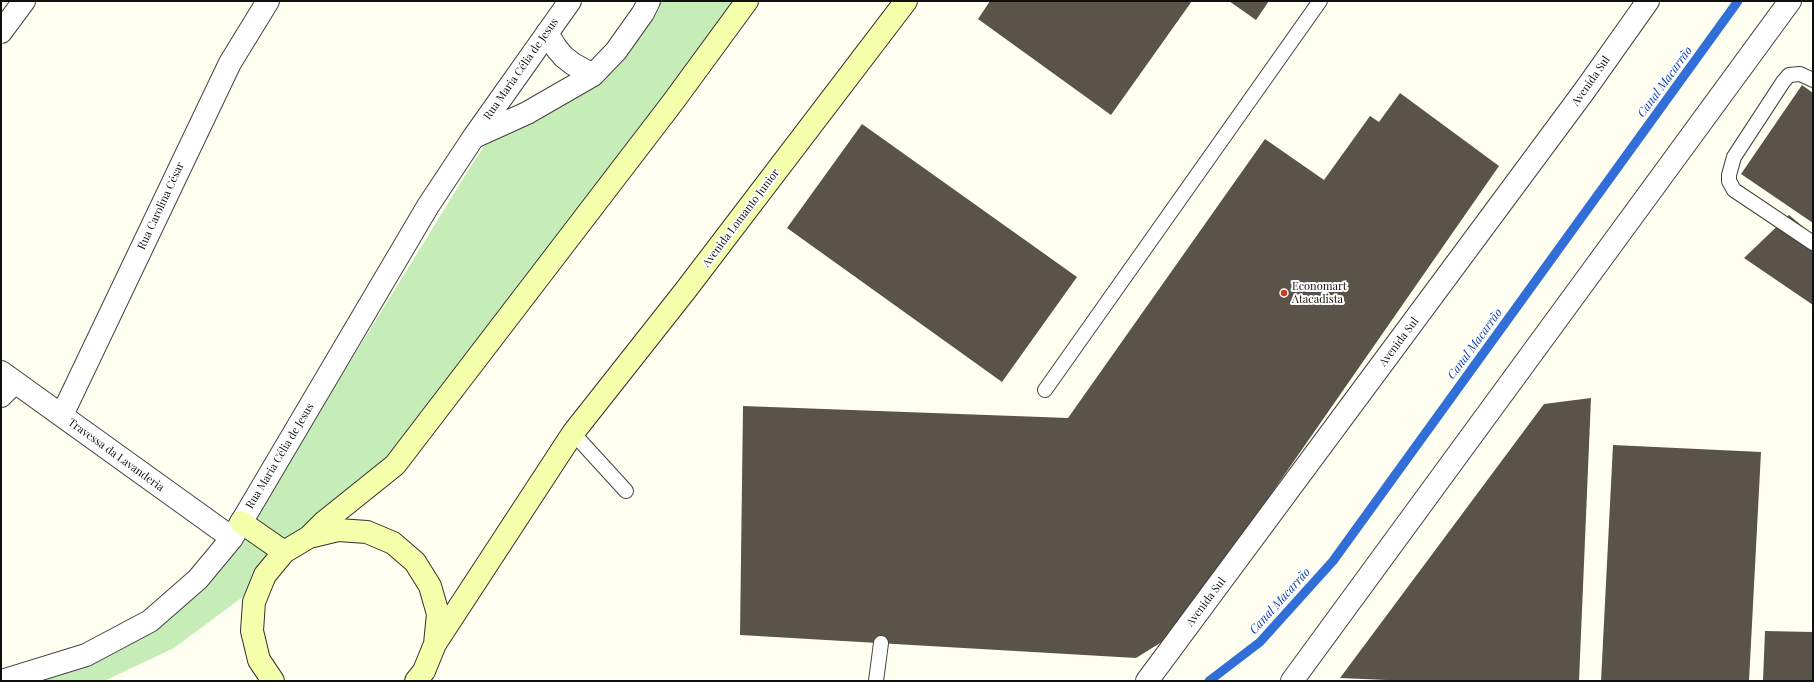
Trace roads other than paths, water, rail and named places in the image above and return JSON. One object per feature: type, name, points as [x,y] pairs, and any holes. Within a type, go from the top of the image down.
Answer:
[{"type":"main road","points":[[273,681],[259,660],[252,631],[254,602],[265,575],[284,552],[309,537],[324,522],[396,465],[668,108],[747,1]]},
{"type":"main road","name":"Avenida Lomanto Junior","points":[[435,644],[573,433],[690,285],[906,1]]},
{"type":"main road","points":[[236,530],[284,552]]},
{"type":"main road","points":[[309,537],[338,530],[367,532],[393,543],[415,562],[430,586],[438,614],[435,644],[424,671],[416,681]]},
{"type":"street","points":[[1,32],[24,1]]},
{"type":"street","name":"Rua Carolina César","points":[[62,415],[226,70],[268,1]]},
{"type":"street","name":"Rua Maria Célia de Jesus","points":[[2,681],[86,655],[150,621],[198,579],[236,530],[428,206],[473,138],[570,1]]},
{"type":"street","name":"Rua Maria Célia de Jesus","points":[[473,138],[527,112],[593,75],[616,51],[643,13],[649,1]]},
{"type":"street","name":"Avenida Sul","points":[[1147,681],[1585,90],[1648,1]]},
{"type":"street","points":[[1292,681],[1790,1]]},
{"type":"street","points":[[547,33],[564,57],[573,64],[593,75]]},
{"type":"street","name":"Travessa da Lavanderia","points":[[6,383],[62,415],[236,530]]},
{"type":"lane","points":[[1045,390],[1320,1]]},
{"type":"lane","points":[[1813,80],[1800,74],[1789,75],[1734,157],[1729,175],[1729,181],[1734,190],[1813,243]]},
{"type":"lane","points":[[573,433],[626,491]]},
{"type":"lane","points":[[876,681],[881,643]]},
{"type":"waterway","name":"Canal Macarrão","points":[[1209,681],[1260,642],[1333,561],[1738,1]]},
{"type":"place","name":"Economart Atacadista","points":[[1284,293]]}]
